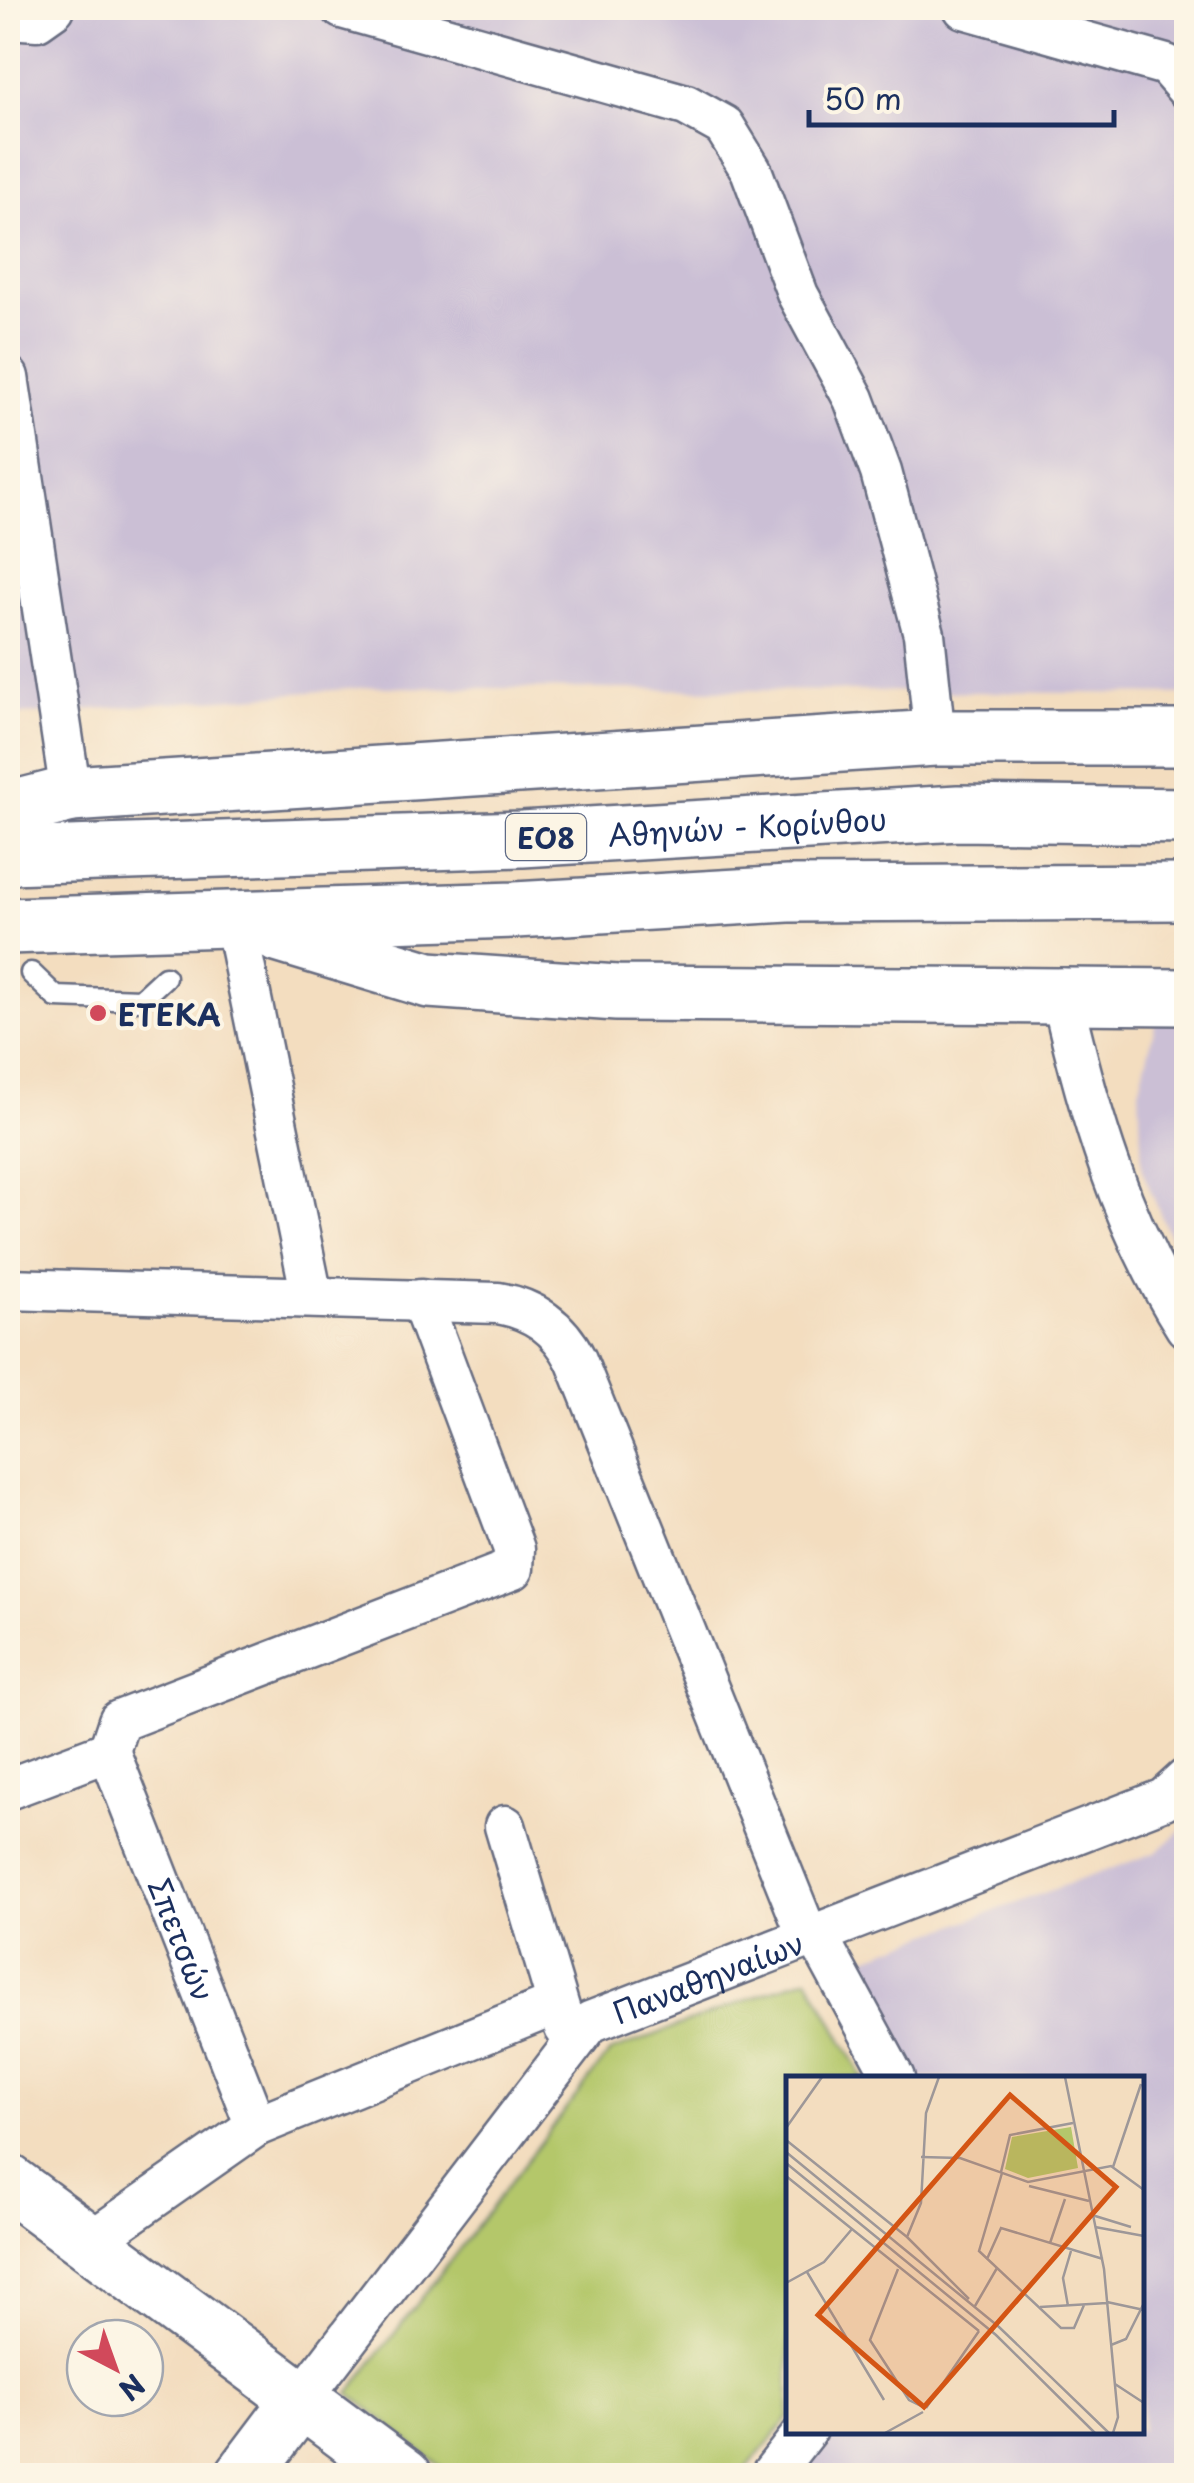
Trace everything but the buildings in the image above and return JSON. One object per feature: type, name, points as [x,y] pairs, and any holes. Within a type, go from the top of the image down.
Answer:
[{"type":"main road","points":[[8,810],[71,794],[934,738],[1186,738]]},
{"type":"main road","name":"Αθηνών - Κορίνθου","points":[[8,856],[503,840],[958,813],[1186,816]]},
{"type":"main road","points":[[19,950],[236,921],[788,894],[1186,892]]},
{"type":"main road","points":[[236,921],[429,980],[618,993],[1186,997]]},
{"type":"main road","points":[[8,2182],[404,2476]]},
{"type":"main road","name":"Παναθηναίων","points":[[244,2476],[302,2398]]},
{"type":"street","points":[[8,18],[37,20],[54,8]]},
{"type":"street","points":[[342,8],[686,105],[724,126],[751,170],[798,295],[854,400],[881,472],[924,634],[934,738]]},
{"type":"street","points":[[964,8],[1166,65],[1186,88]]},
{"type":"street","points":[[8,377],[71,794]]},
{"type":"street","points":[[236,921],[312,1297]]},
{"type":"street","points":[[1062,996],[1096,1132],[1156,1274],[1186,1327]]},
{"type":"street","points":[[8,1289],[498,1302],[522,1308],[554,1328],[571,1350],[812,1935],[893,2076]]},
{"type":"street","points":[[8,1788],[109,1751],[120,1720],[513,1569],[514,1549],[421,1300]]},
{"type":"street","name":"Σπετσών","points":[[109,1751],[256,2126]]},
{"type":"street","name":"Παναθηναίων","points":[[302,2398],[590,2022],[1164,1798],[1186,1779]]},
{"type":"street","points":[[506,1826],[571,2047]]},
{"type":"street","points":[[90,2242],[256,2126],[558,2004]]},
{"type":"street","points":[[770,2476],[804,2433]]},
{"type":"lane","points":[[19,950],[56,997],[140,1000],[165,977]]},
{"type":"shaded area","points":[[8,8],[1186,8],[1186,694],[373,687],[8,716]]},
{"type":"shaded area","points":[[1157,1017],[1186,1018],[1186,1276],[1142,1170],[1139,1090]]},
{"type":"shaded area","points":[[1186,1826],[1186,2475],[795,2476],[829,2433],[1144,2433],[1144,2076],[916,2076],[852,1962],[1157,1852]]},
{"type":"green space","points":[[808,1977],[862,2076],[786,2076],[786,2421],[741,2475],[451,2475],[349,2393],[610,2052]]},
{"type":"place","name":"ΕΤΕΚΑ","points":[[98,1013]]}]
